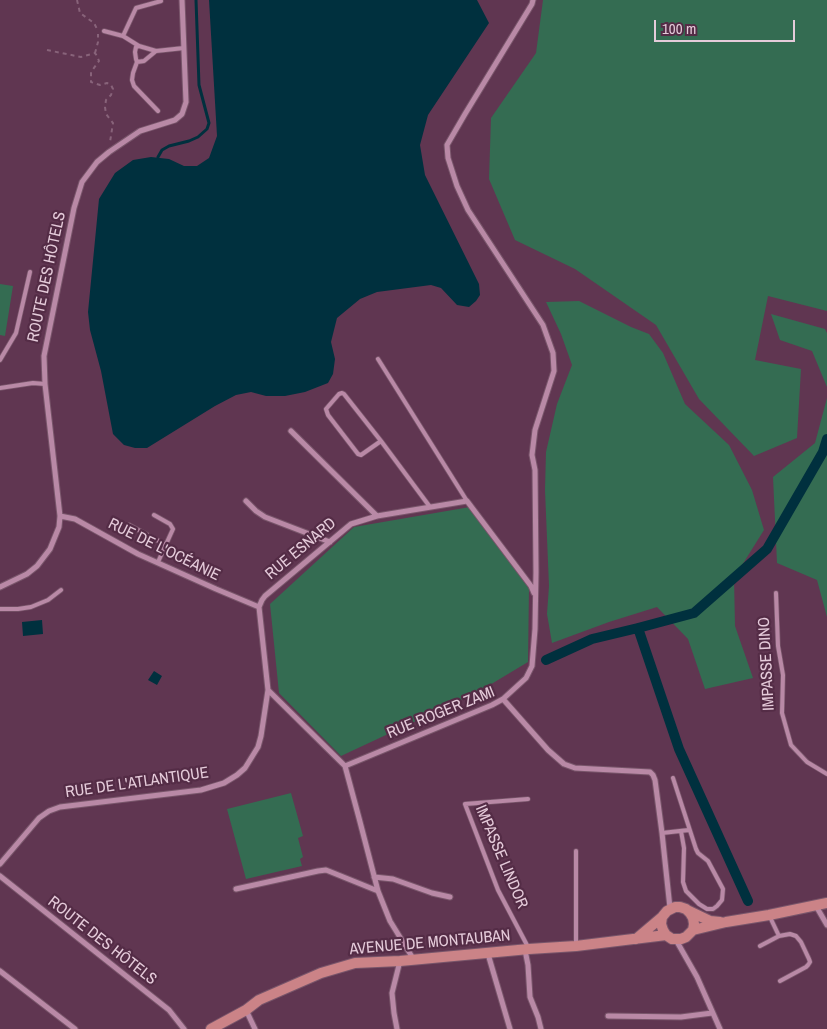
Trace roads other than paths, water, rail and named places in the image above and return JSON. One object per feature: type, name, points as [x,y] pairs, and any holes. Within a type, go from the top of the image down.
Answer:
[{"type":"main road","name":"AVENUE DE MONTAUBAN","points":[[213,1029],[246,1010],[259,1000],[321,973],[355,963],[488,954],[576,946],[636,938],[686,937],[693,930],[726,922],[827,903]]},
{"type":"main road","name":"AVENUE DE MONTAUBAN","points":[[670,908],[680,907],[710,921],[726,922]]},
{"type":"main road","points":[[636,938],[670,908]]},
{"type":"main road","points":[[686,909],[693,918],[693,930]]},
{"type":"main road","points":[[662,917],[661,924],[663,930],[671,937]]},
{"type":"street","name":"ROUTE DES HÔTELS","points":[[0,587],[27,574],[44,559],[59,527],[60,516],[45,384],[44,356],[74,208],[82,182],[97,162],[109,152],[140,132],[175,120],[182,114],[186,102],[182,0]]},
{"type":"street","points":[[503,698],[526,678],[532,666],[535,597],[534,470],[532,455],[535,430],[554,372],[553,353],[543,326],[468,210],[456,186],[448,158],[447,145],[533,0]]},
{"type":"street","points":[[291,431],[378,516]]},
{"type":"street","points":[[246,501],[265,517],[330,542]]},
{"type":"street","points":[[467,501],[531,586],[535,597]]},
{"type":"street","name":"RUE ESNARD","points":[[259,607],[265,596],[351,524],[378,516],[467,501]]},
{"type":"street","name":"RUE DE L'OCÉANIE","points":[[60,516],[75,519],[138,554],[259,607]]},
{"type":"street","points":[[259,607],[268,690],[344,766],[378,892],[390,921],[414,960]]},
{"type":"street","name":"RUE DE L'ATLANTIQUE","points":[[0,864],[39,818],[49,811],[60,807],[202,790],[224,783],[245,768],[258,747],[268,690]]},
{"type":"street","name":"RUE ROGER ZAMI","points":[[344,766],[503,698],[548,750],[564,764],[575,768],[650,772],[653,775],[662,833],[670,908]]},
{"type":"street","points":[[236,889],[318,870],[326,870],[378,892]]},
{"type":"street","name":"ROUTE DES HÔTELS","points":[[0,876],[169,1010],[184,1029]]},
{"type":"street","points":[[374,877],[393,880],[450,897]]},
{"type":"street","points":[[816,906],[827,924]]},
{"type":"street","points":[[671,937],[696,978],[720,1029]]},
{"type":"street","points":[[527,949],[530,997],[541,1029]]},
{"type":"street","points":[[488,954],[510,1029]]},
{"type":"street","points":[[397,1029],[392,993],[400,961]]},
{"type":"street","points":[[0,971],[75,1029]]},
{"type":"street","points":[[246,1010],[255,1029]]},
{"type":"street","points":[[608,1016],[681,1017],[712,1013]]},
{"type":"lane","points":[[123,36],[136,8],[161,0]]},
{"type":"lane","points":[[104,31],[123,36],[139,46],[156,51],[184,48]]},
{"type":"lane","points":[[139,46],[134,52],[137,62],[132,80],[134,86],[158,111]]},
{"type":"lane","points":[[137,62],[144,61],[156,51]]},
{"type":"lane","points":[[0,359],[16,333],[30,272]]},
{"type":"lane","points":[[378,359],[467,501]]},
{"type":"lane","points":[[0,388],[33,383],[45,384]]},
{"type":"lane","points":[[381,441],[361,455],[358,454],[328,416],[326,409],[342,393],[381,441],[430,507]]},
{"type":"lane","points":[[154,515],[172,527],[158,562]]},
{"type":"lane","points":[[129,525],[166,545]]},
{"type":"lane","points":[[0,609],[18,610],[31,607],[48,600],[62,590]]},
{"type":"lane","name":"IMPASSE DINO","points":[[776,593],[778,646],[782,675],[782,713],[790,745],[807,762],[827,774]]},
{"type":"lane","points":[[673,778],[696,849],[708,861],[723,889],[722,900],[713,909],[707,909],[699,904],[686,891],[683,882],[684,848],[681,831]]},
{"type":"lane","name":"IMPASSE LINDOR","points":[[527,949],[498,890],[465,804],[528,799]]},
{"type":"lane","points":[[662,833],[689,830]]},
{"type":"lane","points":[[576,851],[576,946]]},
{"type":"lane","points":[[769,915],[779,936]]},
{"type":"lane","points":[[760,946],[779,936],[790,934],[796,936],[801,942],[810,962],[806,967],[780,981]]},
{"type":"water","points":[[209,0],[477,0],[489,23],[428,115],[420,145],[425,175],[479,284],[480,295],[469,307],[457,305],[441,288],[431,285],[377,292],[360,299],[337,318],[331,342],[335,359],[333,374],[328,383],[305,392],[285,396],[266,396],[251,392],[236,395],[147,448],[135,448],[124,445],[113,434],[101,371],[90,330],[88,312],[99,199],[115,173],[133,160],[151,157],[169,159],[184,166],[197,166],[209,158],[217,136]]},
{"type":"water","points":[[42,620],[43,634],[23,636],[22,622]]},
{"type":"water","points":[[154,671],[162,676],[157,685],[148,680]]},
{"type":"waterway","points":[[158,157],[162,150],[169,146],[198,137],[207,129],[209,123],[199,85],[196,0]]},
{"type":"waterway","points":[[546,660],[592,639],[694,613],[767,549],[823,452],[827,439]]},
{"type":"waterway","points":[[638,628],[679,749],[748,901]]}]
